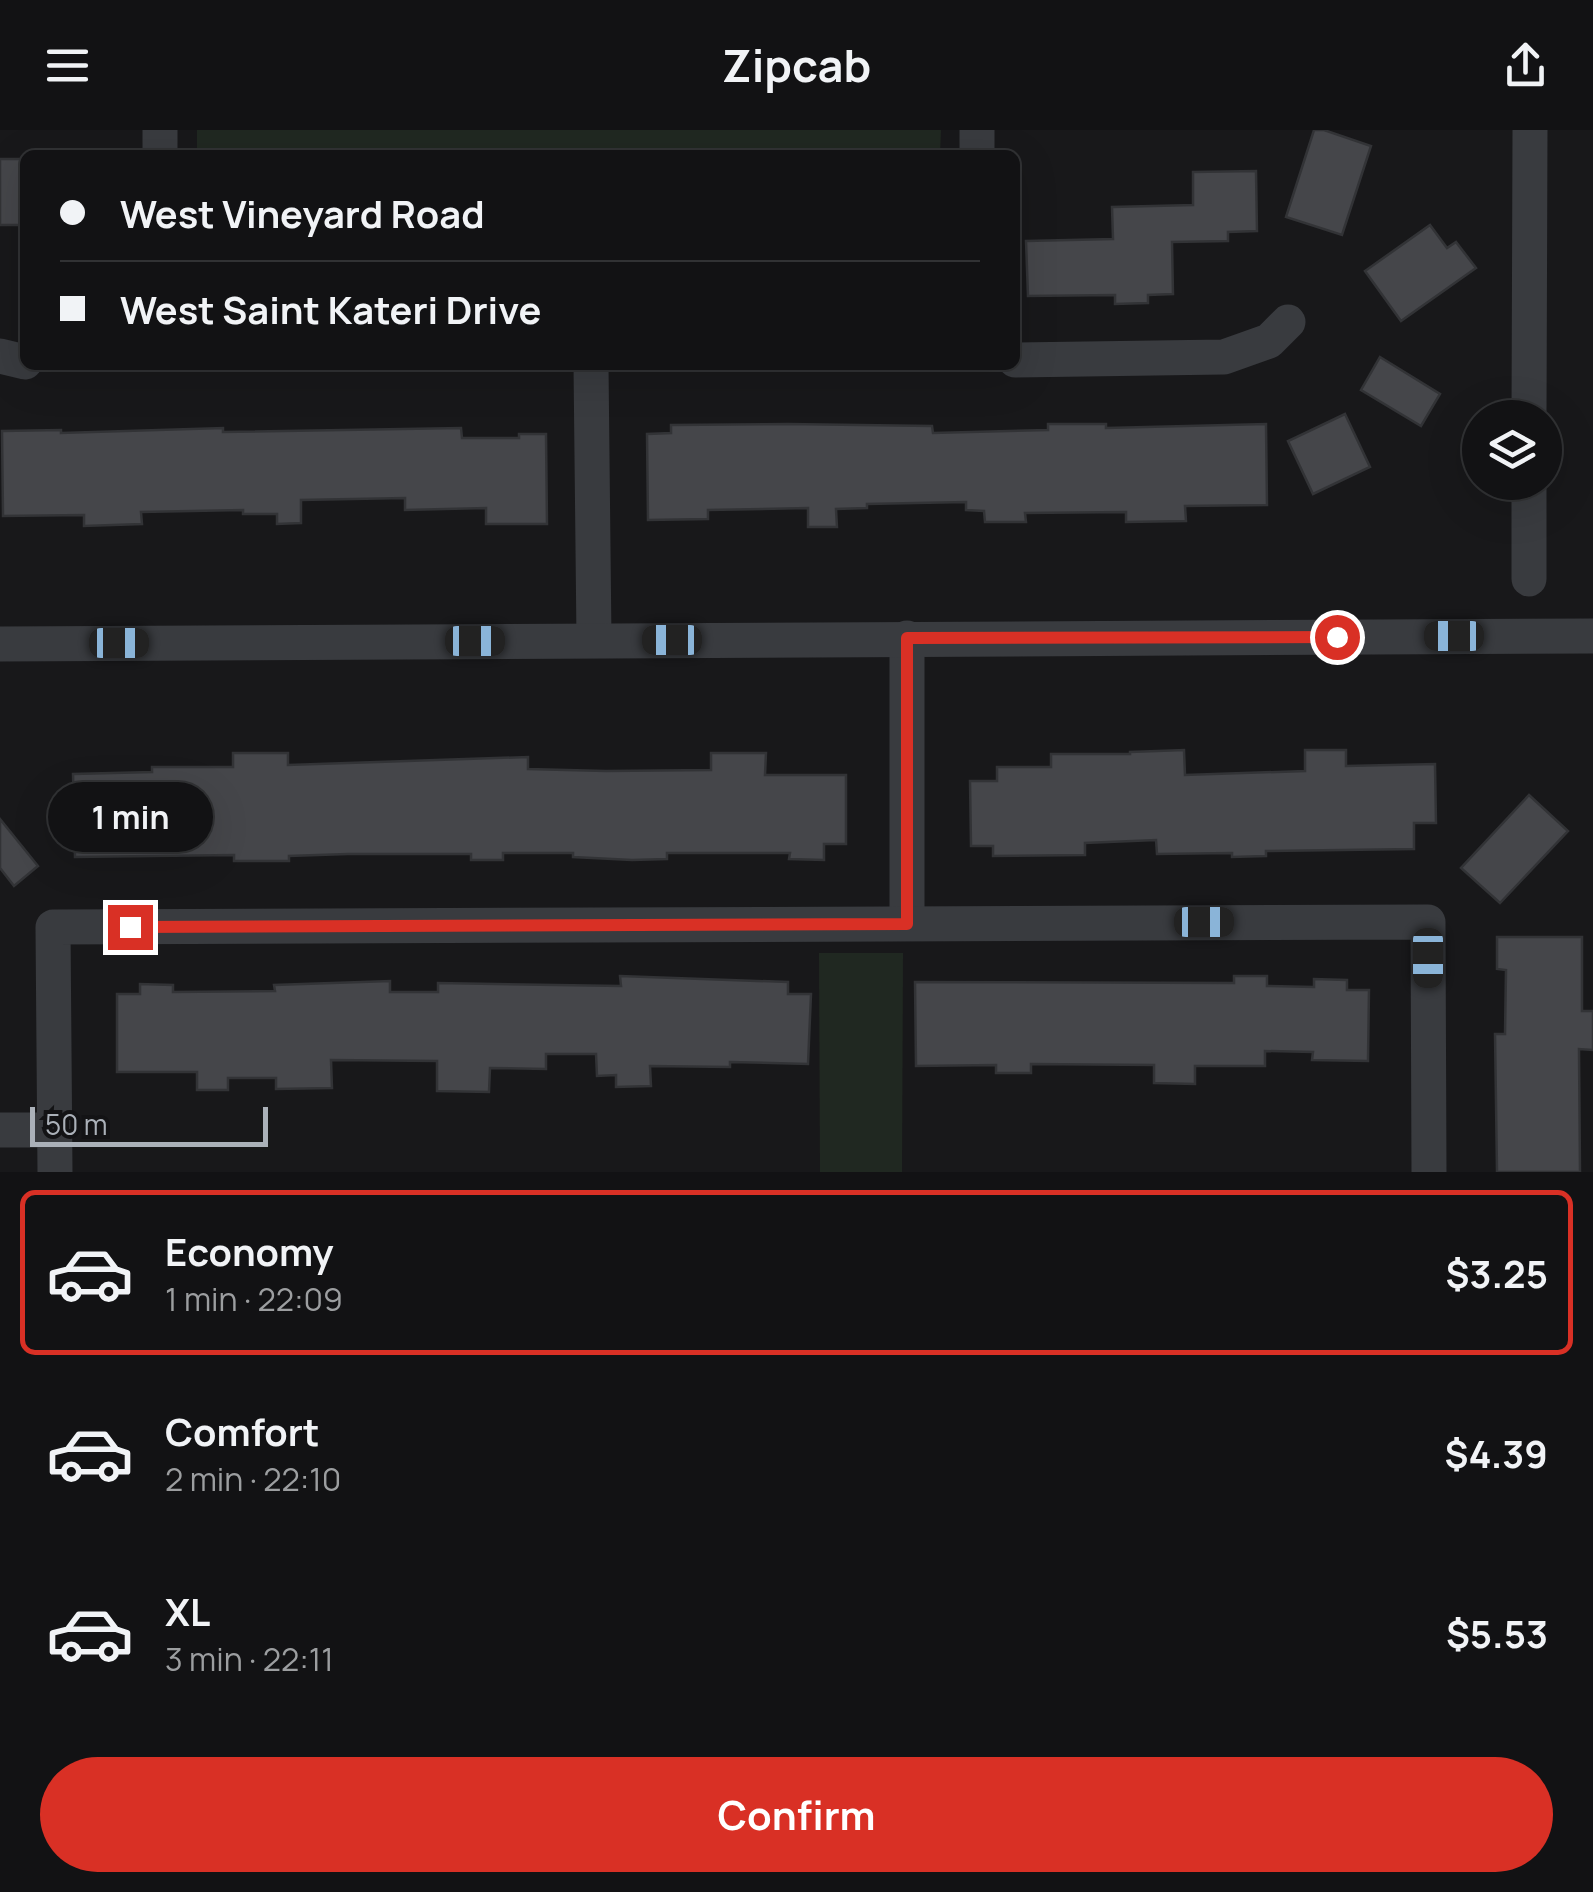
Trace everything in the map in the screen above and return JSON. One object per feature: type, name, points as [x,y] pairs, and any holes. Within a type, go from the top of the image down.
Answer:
[{"type":"street","points":[[1529,400],[1530,130]]},
{"type":"street","points":[[1020,360],[1224,358],[1269,341],[1288,322]]},
{"type":"street","points":[[592,370],[594,640]]},
{"type":"street","points":[[1528,579],[1529,500]]},
{"type":"street","points":[[0,644],[1593,636]]},
{"type":"street","points":[[907,638],[907,924]]},
{"type":"street","points":[[54,1172],[53,927],[1428,922],[1429,1172]]},
{"type":"street","points":[[0,1130],[54,1130]]},
{"type":"shaded area","points":[[197,130],[941,130],[940,150],[197,150]]},
{"type":"shaded area","points":[[819,953],[903,953],[902,1172],[820,1172]]},
{"type":"building","points":[[1314,130],[1371,146],[1342,235],[1286,217]]},
{"type":"building","points":[[0,159],[20,159],[20,225],[0,225]]},
{"type":"building","points":[[1256,171],[1257,231],[1228,232],[1228,241],[1172,242],[1173,294],[1148,295],[1148,303],[1115,304],[1115,295],[1028,296],[1026,241],[1113,239],[1112,207],[1193,205],[1193,172]]},
{"type":"building","points":[[1430,225],[1447,248],[1456,242],[1476,268],[1401,321],[1365,271]]},
{"type":"building","points":[[1380,357],[1440,394],[1421,426],[1361,390]]},
{"type":"building","points":[[1345,414],[1370,467],[1313,494],[1288,441]]},
{"type":"building","points":[[1048,424],[1106,424],[1106,428],[1266,424],[1267,505],[1185,506],[1186,521],[1126,522],[1126,512],[1025,513],[1026,522],[985,522],[984,511],[966,510],[966,502],[867,504],[867,508],[836,509],[837,527],[808,527],[808,508],[708,510],[708,519],[648,520],[647,434],[671,433],[671,425],[932,426],[933,433],[1048,430]]},
{"type":"building","points":[[223,428],[223,432],[461,428],[462,438],[546,434],[547,524],[486,524],[486,508],[405,510],[405,498],[301,500],[301,523],[277,524],[277,514],[243,514],[243,510],[141,512],[142,524],[84,526],[84,515],[3,516],[2,431]]},
{"type":"building","points":[[1184,750],[1185,775],[1305,771],[1305,750],[1346,750],[1346,766],[1435,764],[1436,823],[1414,823],[1414,849],[1266,851],[1266,856],[1232,857],[1232,853],[1157,854],[1156,840],[1085,843],[1085,855],[993,856],[993,846],[971,846],[970,781],[997,781],[997,767],[1051,767],[1051,754]]},
{"type":"building","points":[[233,753],[288,753],[288,765],[528,757],[528,769],[606,771],[711,770],[711,753],[766,753],[765,775],[846,775],[846,844],[824,844],[824,860],[789,859],[790,853],[667,853],[667,859],[632,860],[573,857],[573,853],[503,853],[503,860],[471,860],[471,854],[289,856],[289,861],[234,861],[234,855],[75,857],[73,774],[152,772],[152,767],[233,767]]},
{"type":"building","points":[[1529,795],[1568,831],[1500,903],[1461,868]]},
{"type":"building","points":[[0,819],[38,866],[14,886],[0,868]]},
{"type":"building","points":[[1497,937],[1582,937],[1582,1011],[1593,1011],[1593,1050],[1579,1049],[1580,1172],[1497,1172],[1495,1034],[1505,1034],[1506,970],[1497,969]]},
{"type":"building","points":[[620,976],[788,982],[788,994],[811,994],[808,1064],[650,1066],[651,1086],[616,1087],[616,1075],[597,1076],[596,1054],[546,1054],[546,1069],[490,1068],[489,1092],[437,1091],[437,1061],[331,1060],[332,1088],[276,1089],[276,1078],[228,1078],[228,1090],[197,1090],[197,1072],[117,1072],[117,994],[140,994],[140,984],[173,985],[173,992],[275,991],[274,985],[390,981],[390,992],[438,992],[438,983],[621,986]]},
{"type":"building","points":[[1234,976],[1267,976],[1267,986],[1314,987],[1314,979],[1347,980],[1347,990],[1369,990],[1368,1061],[1312,1060],[1313,1052],[1265,1051],[1265,1066],[1195,1066],[1195,1084],[1154,1083],[1154,1065],[1031,1064],[1031,1073],[996,1073],[996,1065],[916,1066],[915,982],[1234,983]]},
{"type":"route","points":[[130,927],[907,924],[907,638],[1337,637]]}]
